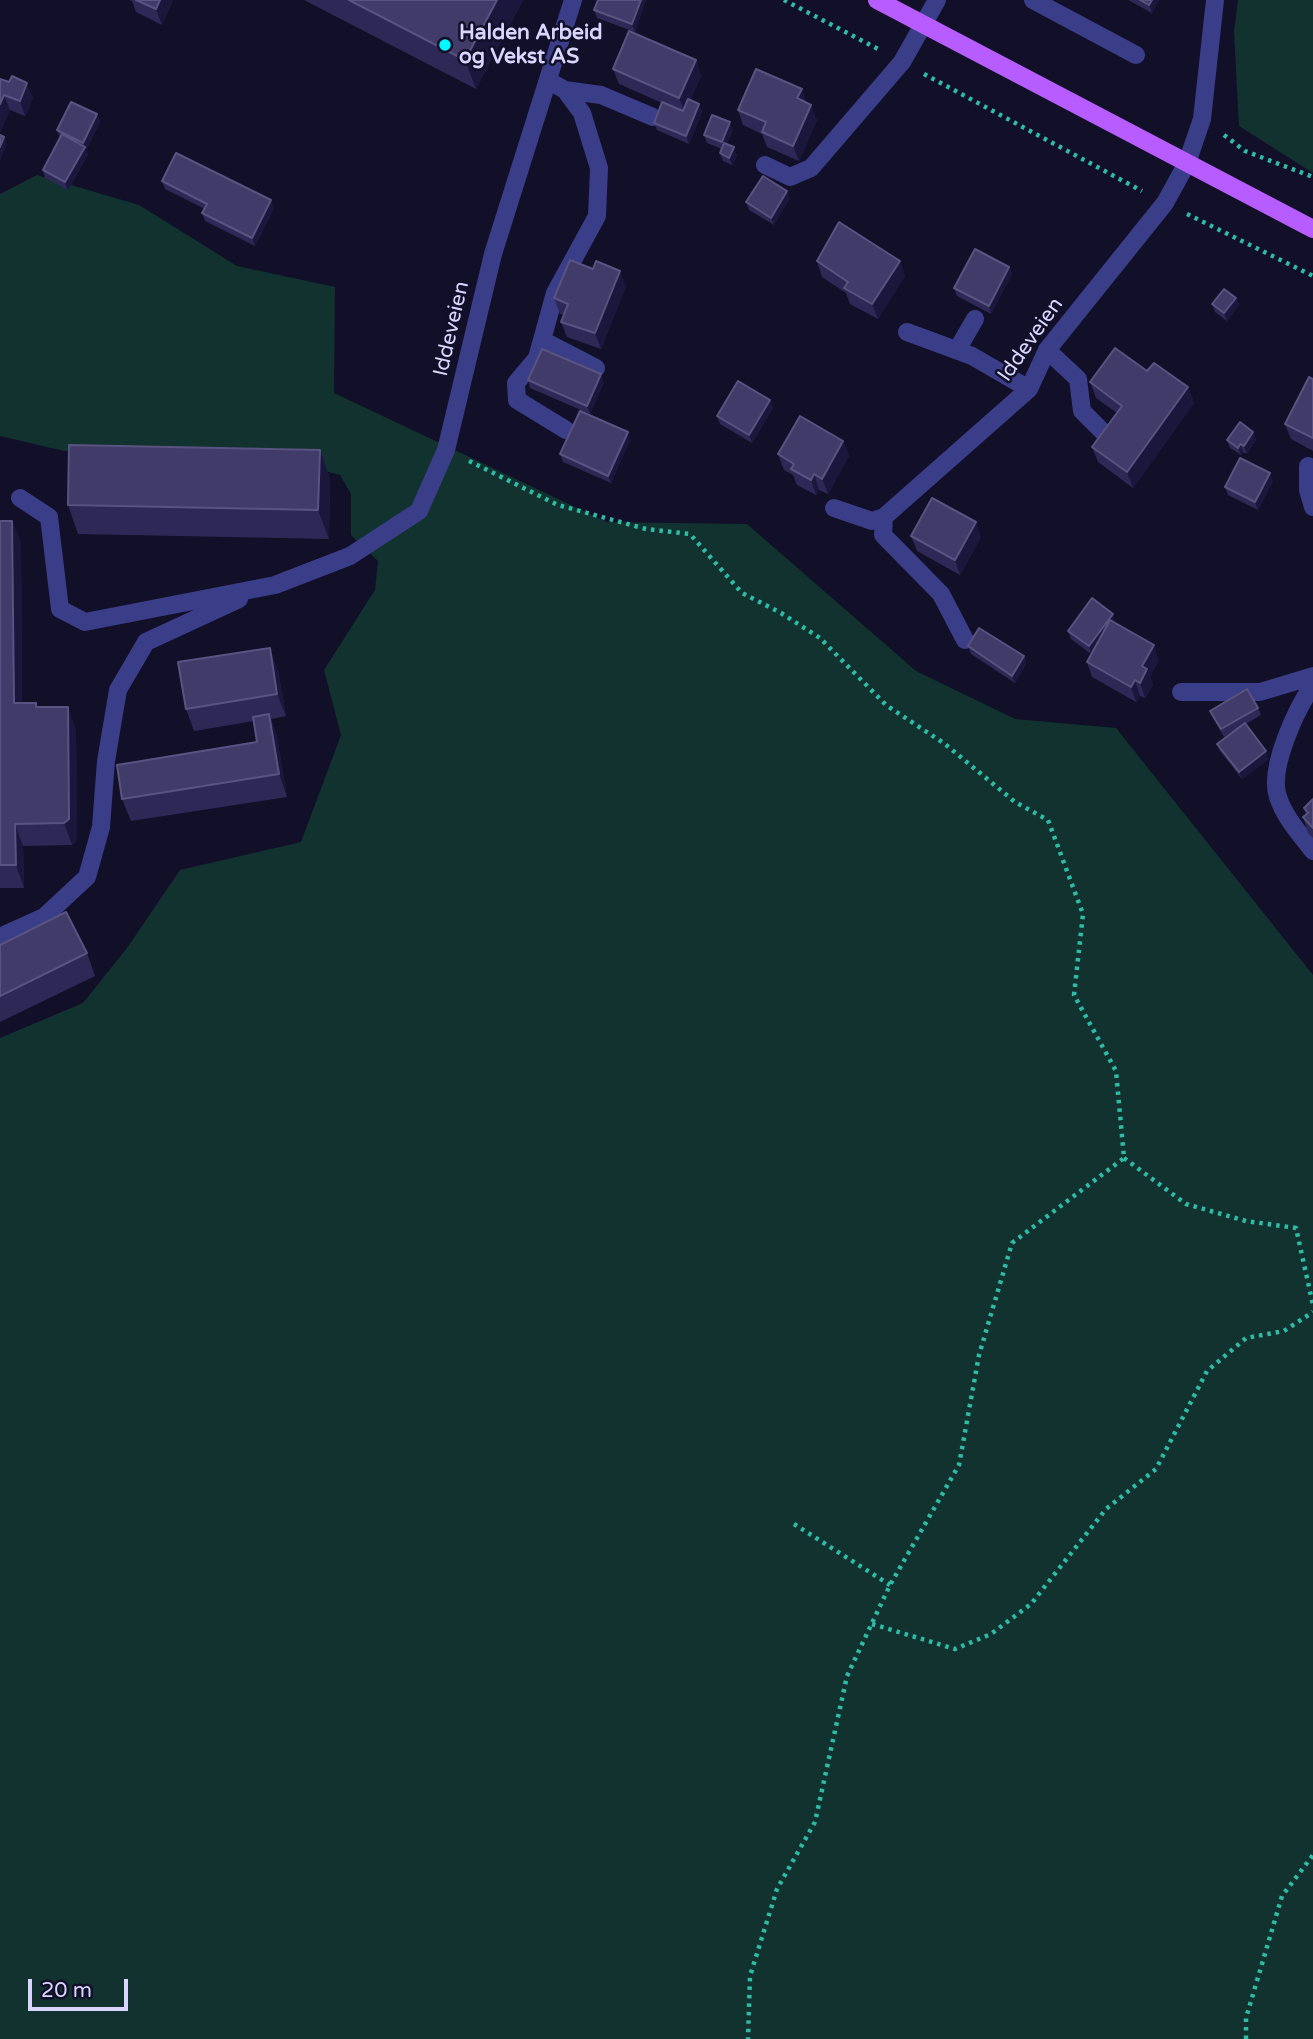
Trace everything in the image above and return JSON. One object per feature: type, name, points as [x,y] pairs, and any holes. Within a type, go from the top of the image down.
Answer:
[{"type":"main road","points":[[877,0],[1313,229]]},
{"type":"street","name":"Iddeveien","points":[[271,585],[350,555],[419,511],[446,450],[493,254],[573,0]]},
{"type":"street","points":[[765,165],[790,177],[811,168],[902,62],[937,0]]},
{"type":"street","points":[[1033,0],[1136,55]]},
{"type":"street","name":"Iddeveien","points":[[884,517],[1029,389],[1047,350],[1165,203],[1187,163],[1202,118],[1215,0]]},
{"type":"street","points":[[549,81],[565,90],[601,95],[653,117]]},
{"type":"street","points":[[565,90],[582,113],[599,168],[597,216],[555,293],[537,358],[516,383],[517,401],[566,430]]},
{"type":"street","points":[[957,350],[975,319]]},
{"type":"street","points":[[907,332],[957,350],[1029,389]]},
{"type":"street","points":[[542,340],[596,368]]},
{"type":"street","points":[[1047,350],[1077,379],[1082,411],[1108,438]]},
{"type":"street","points":[[1308,467],[1308,489],[1313,507]]},
{"type":"street","points":[[20,498],[49,517],[60,609],[85,622],[271,585]]},
{"type":"street","points":[[834,508],[872,521],[884,517],[883,535],[941,594],[965,640]]},
{"type":"street","points":[[0,937],[44,917],[87,877],[100,827],[106,761],[118,690],[146,642],[271,585]]},
{"type":"street","points":[[1181,692],[1259,692],[1313,676]]},
{"type":"street","points":[[1313,685],[1288,732],[1278,769],[1276,794],[1287,818],[1313,851]]},
{"type":"path","points":[[784,0],[1165,203],[1313,276]]},
{"type":"path","points":[[1202,118],[1245,151],[1313,177]]},
{"type":"path","points":[[446,450],[558,505],[646,529],[690,534],[742,593],[781,612],[820,638],[886,705],[945,744],[1015,802],[1048,820],[1083,914],[1074,995],[1116,1071],[1124,1158],[1186,1204],[1246,1222],[1296,1228],[1313,1305]]},
{"type":"path","points":[[748,2039],[750,1976],[777,1889],[815,1822],[847,1676],[890,1585],[959,1465],[979,1354],[1012,1243],[1124,1158]]},
{"type":"path","points":[[872,1623],[955,1649],[991,1634],[1031,1604],[1106,1509],[1156,1469],[1207,1371],[1246,1338],[1284,1331],[1313,1312]]},
{"type":"path","points":[[794,1524],[890,1585]]},
{"type":"path","points":[[1246,2039],[1246,2018],[1282,1896],[1313,1855]]},
{"type":"green space","points":[[1238,0],[1313,0],[1313,173],[1239,126],[1234,32]]},
{"type":"green space","points":[[37,175],[139,205],[237,266],[335,287],[334,393],[607,522],[747,524],[916,671],[1015,719],[1116,728],[1313,975],[1313,2039],[0,2039],[0,1038],[83,1003],[127,948],[180,870],[301,842],[341,735],[324,670],[375,590],[378,561],[351,535],[351,494],[340,475],[248,451],[64,451],[0,436],[0,194]]},
{"type":"building","points":[[136,0],[160,0],[156,9]]},
{"type":"building","points":[[349,0],[497,0],[465,60]]},
{"type":"building","points":[[598,0],[641,0],[632,24],[594,10]]},
{"type":"building","points":[[629,31],[696,60],[679,98],[613,69]]},
{"type":"building","points":[[756,69],[802,89],[797,98],[811,105],[793,146],[762,132],[766,122],[738,110]]},
{"type":"building","points":[[12,76],[27,83],[20,101],[4,95],[0,104],[0,79],[9,82]]},
{"type":"building","points":[[688,99],[699,104],[686,136],[654,123],[662,102],[683,111]]},
{"type":"building","points":[[71,102],[97,114],[83,143],[57,130]]},
{"type":"building","points":[[712,115],[730,122],[722,142],[704,135]]},
{"type":"building","points":[[62,134],[85,147],[65,182],[43,170]]},
{"type":"building","points":[[724,143],[734,147],[729,158],[720,153]]},
{"type":"building","points":[[176,153],[271,200],[252,238],[202,213],[207,204],[162,181]]},
{"type":"building","points":[[763,176],[787,191],[771,218],[746,202]]},
{"type":"building","points":[[839,222],[900,261],[872,304],[844,288],[848,282],[817,261]]},
{"type":"building","points":[[975,249],[1009,267],[989,306],[954,288]]},
{"type":"building","points":[[570,260],[593,269],[596,261],[620,271],[595,333],[561,322],[568,304],[554,298]]},
{"type":"building","points":[[1224,289],[1236,298],[1224,313],[1212,304]]},
{"type":"building","points":[[1115,348],[1147,371],[1154,363],[1188,387],[1127,472],[1092,447],[1122,406],[1090,382]]},
{"type":"building","points":[[542,349],[601,374],[587,406],[528,380]]},
{"type":"building","points":[[1309,377],[1313,379],[1313,438],[1285,424]]},
{"type":"building","points":[[738,381],[770,400],[749,435],[717,416]]},
{"type":"building","points":[[580,411],[628,432],[608,476],[560,454]]},
{"type":"building","points":[[800,416],[843,441],[822,479],[814,474],[811,480],[791,469],[794,464],[778,454]]},
{"type":"building","points":[[1240,422],[1253,432],[1244,446],[1240,444],[1238,448],[1227,440]]},
{"type":"building","points":[[69,445],[320,450],[318,510],[68,505]]},
{"type":"building","points":[[1240,458],[1270,473],[1255,502],[1225,487]]},
{"type":"building","points":[[932,498],[976,522],[955,560],[911,536]]},
{"type":"building","points":[[0,521],[12,521],[14,703],[36,703],[36,707],[68,707],[69,819],[64,823],[15,824],[16,865],[0,865]]},
{"type":"building","points":[[1092,598],[1113,614],[1089,646],[1068,631]]},
{"type":"building","points":[[1110,620],[1154,645],[1142,666],[1147,669],[1140,683],[1135,680],[1131,687],[1087,662]]},
{"type":"building","points":[[979,628],[1024,656],[1012,676],[968,646]]},
{"type":"building","points":[[270,648],[277,694],[186,709],[178,662]]},
{"type":"building","points":[[1247,689],[1258,708],[1221,729],[1210,711]]},
{"type":"building","points":[[269,714],[279,774],[122,799],[117,765],[257,742],[253,717]]},
{"type":"building","points":[[1245,723],[1266,751],[1239,772],[1217,744]]},
{"type":"building","points":[[1313,799],[1313,828],[1303,817],[1308,813],[1304,808]]},
{"type":"building","points":[[66,912],[87,953],[0,996],[0,945]]},
{"type":"place","name":"Halden Arbeid og Vekst AS","points":[[445,45]]}]
